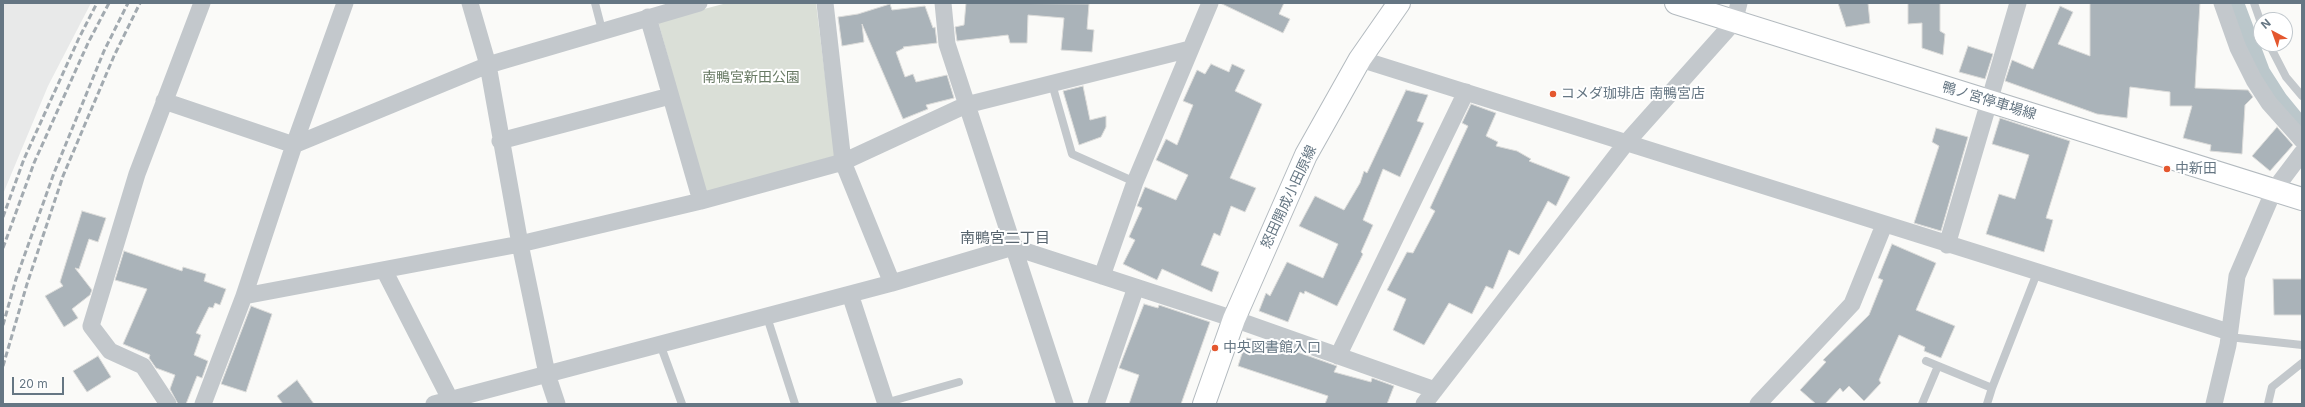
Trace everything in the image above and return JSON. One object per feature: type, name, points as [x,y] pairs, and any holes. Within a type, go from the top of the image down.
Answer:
[{"type":"main road","name":"怒田開成小田原線","points":[[1204,404],[1234,319],[1306,155],[1360,59],[1399,3]]},
{"type":"main road","name":"鴨ノ宮停車場線","points":[[1676,3],[1737,12],[1990,101],[2302,199]]},
{"type":"street","points":[[168,404],[143,366],[110,351],[91,326],[137,174],[202,3]]},
{"type":"street","points":[[203,404],[244,296],[294,145],[345,3]]},
{"type":"street","points":[[470,3],[488,65],[500,141],[520,244],[547,374],[557,404]]},
{"type":"street","points":[[164,101],[294,145],[488,65],[602,30],[699,3]]},
{"type":"street","points":[[825,3],[842,162],[892,283]]},
{"type":"street","points":[[943,3],[947,44],[966,106],[1065,404]]},
{"type":"street","points":[[1102,276],[1135,182],[1210,3]]},
{"type":"street","points":[[1947,245],[2018,3]]},
{"type":"street","points":[[2222,3],[2238,48],[2254,80],[2269,103],[2302,140]]},
{"type":"street","points":[[1424,404],[1626,143],[1737,12]]},
{"type":"street","points":[[648,17],[702,201]]},
{"type":"street","points":[[244,296],[520,244],[702,201],[842,162],[966,106],[1190,49]]},
{"type":"street","points":[[1360,59],[2229,334]]},
{"type":"street","points":[[1338,356],[1466,92]]},
{"type":"street","points":[[500,141],[670,96]]},
{"type":"street","points":[[2214,404],[2229,334],[2237,276],[2274,190],[2302,153]]},
{"type":"street","points":[[1758,404],[1852,304],[1884,225]]},
{"type":"street","points":[[434,404],[767,317],[892,283],[1013,247],[1234,319],[1435,390]]},
{"type":"street","points":[[384,270],[450,399]]},
{"type":"street","points":[[1096,404],[1136,287]]},
{"type":"street","points":[[850,294],[885,403]]},
{"type":"lane","points":[[595,3],[602,30]]},
{"type":"lane","points":[[2273,52],[2286,77],[2302,96]]},
{"type":"lane","points":[[1052,84],[1072,154],[1135,182]]},
{"type":"lane","points":[[1987,404],[2037,273]]},
{"type":"lane","points":[[767,317],[795,404]]},
{"type":"lane","points":[[2229,334],[2302,345]]},
{"type":"lane","points":[[660,344],[682,404]]},
{"type":"lane","points":[[1926,361],[1992,388]]},
{"type":"lane","points":[[2268,404],[2272,387],[2302,363]]},
{"type":"lane","points":[[1922,404],[1938,366]]},
{"type":"lane","points":[[885,403],[959,382]]},
{"type":"shaded area","points":[[3,3],[91,3],[48,86],[3,194]]},
{"type":"green space","name":"南鴨宮新田公園","points":[[727,3],[816,3],[835,156],[705,192],[658,21]]},
{"type":"building","points":[[966,3],[1089,4],[1087,29],[1094,30],[1092,52],[1061,50],[1064,18],[1028,15],[1027,43],[1010,43],[1008,35],[957,41],[955,27],[964,25]]},
{"type":"building","points":[[1220,3],[1284,3],[1279,14],[1290,19],[1283,33]]},
{"type":"building","points":[[1838,3],[1868,3],[1870,23],[1846,27]]},
{"type":"building","points":[[1908,3],[1940,3],[1940,31],[1945,34],[1943,55],[1922,48],[1922,23],[1908,24]]},
{"type":"building","points":[[2090,3],[2200,3],[2195,88],[2248,90],[2253,97],[2245,105],[2242,154],[2210,151],[2211,145],[2183,138],[2192,106],[2170,106],[2170,92],[2130,87],[2127,118],[2097,114],[2005,81],[2012,60],[2033,69],[2060,6],[2073,12],[2058,44],[2090,56]]},
{"type":"building","points":[[890,4],[892,10],[925,6],[933,28],[935,27],[937,43],[903,47],[904,48],[896,52],[905,77],[913,74],[916,82],[947,75],[954,98],[926,105],[928,109],[903,119],[862,24],[864,42],[842,46],[838,17],[858,14]]},
{"type":"building","points":[[1968,46],[1993,54],[1985,79],[1959,72]]},
{"type":"building","points":[[1211,64],[1229,72],[1232,64],[1245,70],[1235,91],[1262,104],[1230,178],[1256,188],[1245,212],[1231,206],[1220,236],[1214,233],[1201,265],[1219,272],[1212,292],[1162,269],[1157,280],[1123,264],[1135,240],[1129,237],[1142,208],[1137,206],[1145,187],[1176,200],[1188,175],[1156,160],[1166,139],[1177,145],[1193,105],[1183,101],[1197,70],[1205,74]]},
{"type":"building","points":[[1083,86],[1090,120],[1106,116],[1106,127],[1101,137],[1079,145],[1063,91]]},
{"type":"building","points":[[1406,90],[1428,95],[1417,121],[1424,123],[1400,177],[1383,169],[1363,220],[1373,225],[1361,252],[1363,254],[1337,306],[1305,291],[1304,294],[1300,292],[1288,322],[1259,311],[1266,293],[1270,296],[1287,262],[1323,278],[1338,244],[1299,226],[1315,196],[1344,210],[1360,183],[1364,171],[1367,173]]},
{"type":"building","points":[[1471,104],[1496,113],[1486,136],[1498,142],[1496,146],[1517,151],[1531,159],[1529,161],[1570,177],[1556,206],[1548,201],[1519,255],[1509,250],[1493,289],[1486,286],[1472,314],[1449,303],[1424,345],[1393,330],[1406,299],[1387,290],[1407,252],[1413,253],[1435,211],[1430,208],[1468,126],[1462,123]]},
{"type":"building","points":[[2000,118],[2070,141],[2046,218],[2053,220],[2044,252],[1986,234],[1999,194],[2015,199],[2029,155],[1992,144]]},
{"type":"building","points":[[2277,127],[2293,145],[2270,171],[2252,156]]},
{"type":"building","points":[[1936,128],[1968,137],[1941,231],[1914,223],[1939,146],[1932,142]]},
{"type":"building","points":[[82,211],[106,218],[98,242],[89,239],[79,269],[75,268],[92,290],[90,295],[72,309],[78,318],[64,327],[45,296],[63,286],[60,282]]},
{"type":"building","points":[[1892,244],[1936,263],[1916,310],[1955,326],[1941,358],[1924,351],[1925,347],[1899,335],[1879,380],[1881,383],[1864,401],[1849,386],[1843,392],[1840,388],[1825,404],[1816,404],[1800,390],[1826,362],[1823,360],[1869,315],[1883,280],[1878,278]]},
{"type":"building","points":[[124,251],[182,271],[183,267],[206,274],[204,281],[226,289],[220,305],[215,303],[213,308],[209,307],[196,333],[201,335],[194,355],[208,361],[202,378],[197,376],[186,404],[178,404],[170,389],[175,375],[156,368],[149,358],[150,355],[123,344],[147,289],[115,280]]},
{"type":"building","points":[[2273,279],[2302,279],[2302,315],[2274,315]]},
{"type":"building","points":[[1144,304],[1158,308],[1159,305],[1210,322],[1181,404],[1129,404],[1139,375],[1119,368]]},
{"type":"building","points":[[251,306],[272,314],[246,392],[221,384]]},
{"type":"building","points":[[1247,338],[1286,348],[1337,366],[1334,372],[1371,382],[1372,378],[1394,386],[1387,404],[1325,404],[1328,396],[1238,366]]},
{"type":"building","points":[[98,356],[111,377],[87,392],[73,371]]},
{"type":"building","points":[[297,380],[314,404],[283,404],[277,396]]},
{"type":"waterway","points":[[2235,3],[2261,72],[2279,100],[2302,128]]},
{"type":"railway","points":[[3,217],[24,159],[79,38],[97,3]]},
{"type":"railway","points":[[3,248],[34,163],[88,43],[109,3]]},
{"type":"railway","points":[[3,325],[16,279],[54,173],[104,51],[128,3]]},
{"type":"railway","points":[[3,366],[27,284],[63,176],[114,56],[140,3]]},
{"type":"place","name":"コメダ珈琲店 南鴨宮店","points":[[1553,94]]},
{"type":"place","name":"中新田","points":[[2167,169]]},
{"type":"place","name":"中央図書館入口","points":[[1215,348]]},
{"type":"district","name":"南鴨宮二丁目","points":[[1005,238]]}]
